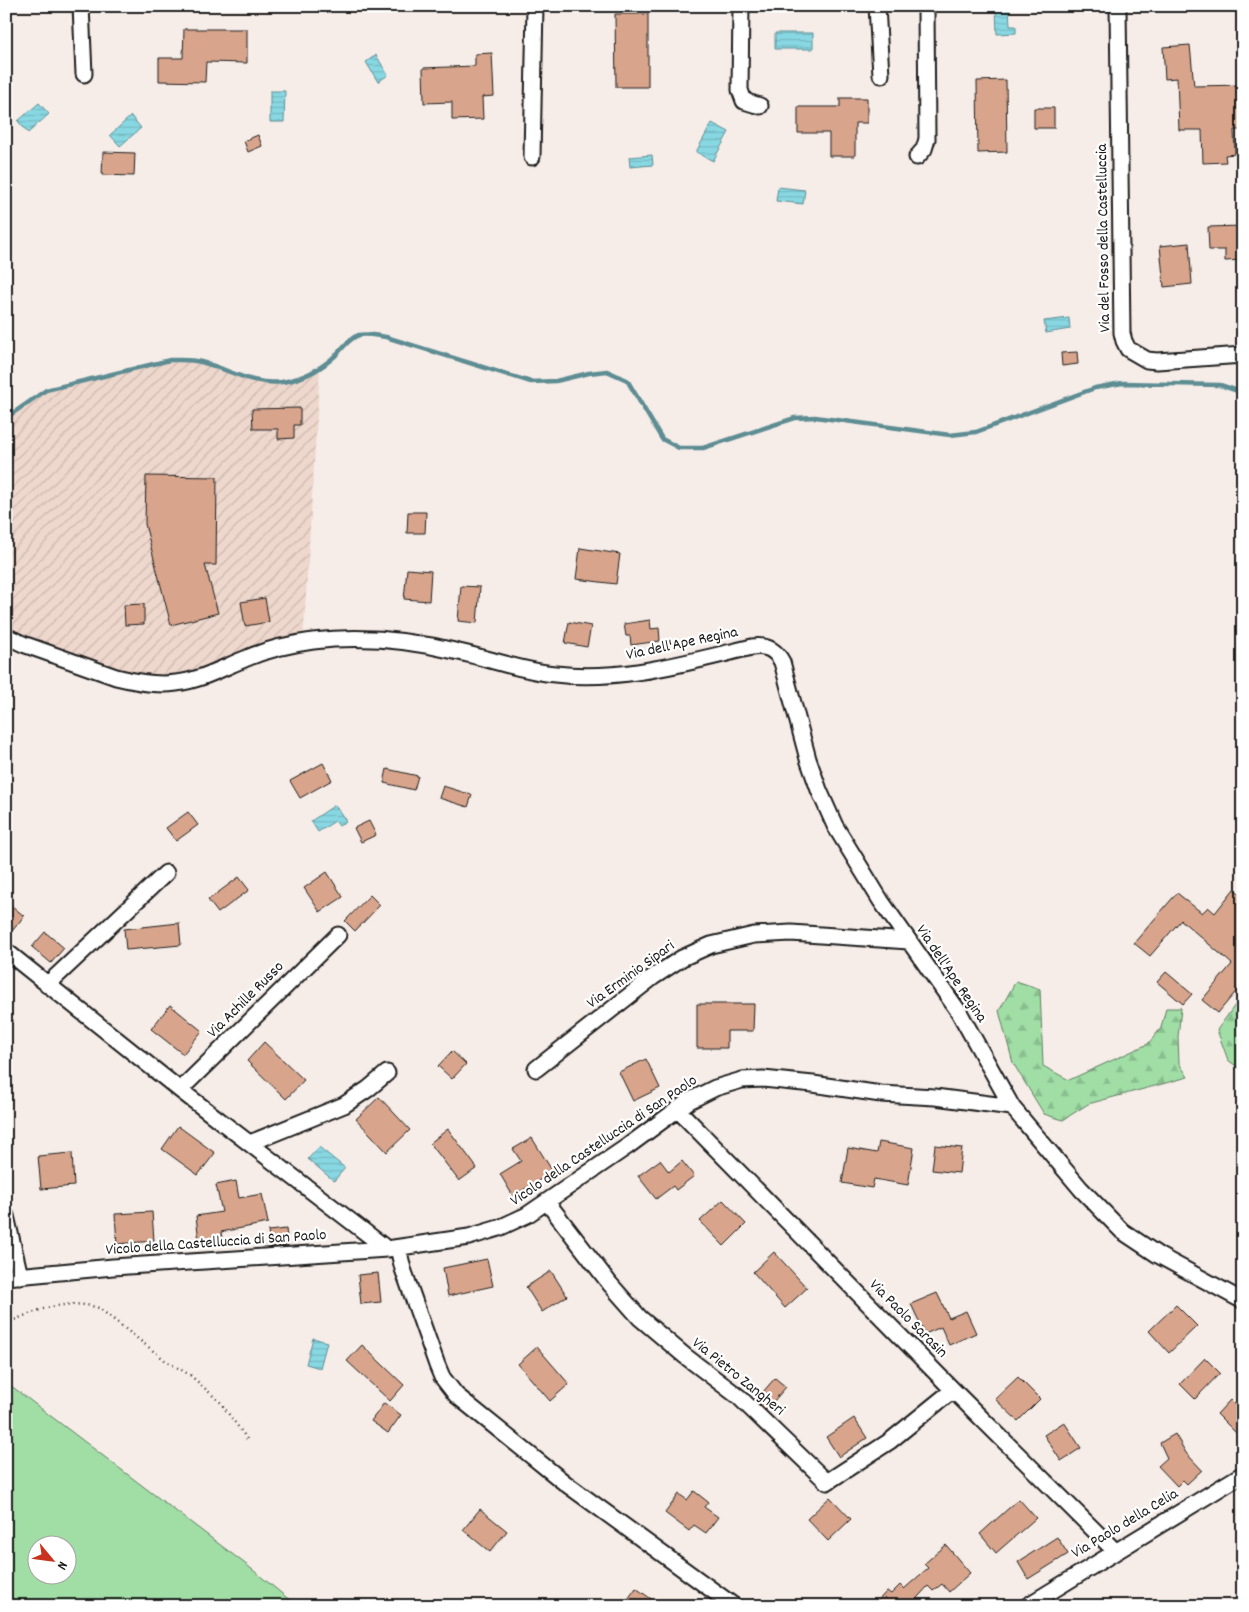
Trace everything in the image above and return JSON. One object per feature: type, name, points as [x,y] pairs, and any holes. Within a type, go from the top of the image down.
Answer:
[{"type":"street","points":[[81,6],[84,74]]},
{"type":"street","points":[[532,157],[536,6]]},
{"type":"street","points":[[741,6],[740,90],[744,101],[760,106]]},
{"type":"street","points":[[877,6],[881,75]]},
{"type":"street","points":[[918,157],[924,149],[927,140],[926,6]]},
{"type":"street","name":"Via del Fosso della Castelluccia","points":[[1118,6],[1122,333],[1124,341],[1128,349],[1135,354],[1152,361],[1243,355]]},
{"type":"street","name":"Via dell'Ape Regina","points":[[6,636],[116,677],[166,684],[196,679],[248,657],[276,648],[303,642],[331,639],[379,639],[420,643],[536,672],[571,676],[633,673],[664,668],[752,647],[768,648],[777,654],[782,662],[808,759],[835,826],[881,901],[959,1012],[1012,1107],[1081,1189],[1122,1231],[1158,1255],[1243,1301]]},
{"type":"street","points":[[47,985],[166,873]]},
{"type":"street","name":"Via Erminio Sipari","points":[[536,1069],[652,977],[682,958],[711,945],[754,935],[791,933],[909,941]]},
{"type":"street","name":"Via Achille Russo","points":[[180,1090],[338,935]]},
{"type":"street","points":[[6,952],[250,1144],[393,1248],[403,1268],[437,1365],[448,1387],[564,1483],[734,1606]]},
{"type":"street","points":[[250,1144],[338,1108],[355,1098],[387,1073]]},
{"type":"street","name":"Vicolo della Castelluccia di San Paolo","points":[[13,1276],[113,1267],[393,1248],[452,1240],[488,1232],[517,1220],[547,1202],[689,1101],[715,1088],[733,1082],[756,1079],[813,1084],[882,1094],[935,1097],[1012,1107]]},
{"type":"street","name":"Via Paolo Sarasin","points":[[677,1110],[1115,1551]]},
{"type":"street","name":"Via Pietro Zangheri","points":[[547,1202],[610,1284],[640,1318],[685,1356],[739,1397],[827,1482],[890,1441],[953,1390]]},
{"type":"street","points":[[6,1216],[13,1276]]},
{"type":"street","name":"Via Paolo della Celia","points":[[1027,1606],[1243,1474]]},
{"type":"path","points":[[6,1324],[46,1308],[69,1304],[89,1305],[99,1308],[166,1361],[190,1375],[205,1388],[220,1402],[247,1439]]},
{"type":"shaded area","points":[[185,359],[200,361],[244,378],[280,382],[320,368],[303,642],[154,683],[6,633],[6,418],[46,390],[127,370]]},
{"type":"green space","points":[[1016,981],[1040,989],[1043,1066],[1069,1080],[1148,1044],[1161,1028],[1166,1008],[1181,1008],[1178,1037],[1179,1063],[1188,1077],[1088,1104],[1063,1120],[1044,1114],[1013,1063],[999,1011]]},
{"type":"green space","points":[[1243,994],[1243,1071],[1228,1060],[1217,1030]]},
{"type":"green space","points":[[6,1382],[248,1566],[297,1606],[6,1606]]},
{"type":"water","points":[[1009,8],[1010,26],[1016,26],[1016,33],[997,34],[996,9]]},
{"type":"water","points":[[775,33],[813,33],[813,49],[775,49]]},
{"type":"water","points":[[376,55],[388,75],[378,82],[366,62]]},
{"type":"water","points":[[270,91],[285,91],[284,122],[270,122]]},
{"type":"water","points":[[39,103],[49,114],[28,133],[18,121]]},
{"type":"water","points":[[131,116],[141,128],[120,146],[110,135]]},
{"type":"water","points":[[712,123],[729,132],[713,161],[696,152]]},
{"type":"water","points":[[652,155],[653,165],[630,167],[629,157]]},
{"type":"water","points":[[778,187],[805,190],[803,204],[776,201]]},
{"type":"water","points":[[1069,318],[1070,329],[1046,333],[1044,321]]},
{"type":"water","points":[[335,805],[346,821],[339,826],[335,821],[318,832],[311,821]]},
{"type":"water","points":[[319,1147],[345,1168],[334,1181],[308,1159]]},
{"type":"water","points":[[313,1338],[327,1342],[320,1368],[306,1364]]},
{"type":"building","points":[[615,14],[648,14],[648,87],[616,87]]},
{"type":"building","points":[[184,29],[247,29],[247,63],[206,62],[205,82],[159,81],[159,58],[183,58]]},
{"type":"building","points":[[1190,45],[1194,86],[1243,85],[1243,130],[1234,130],[1235,154],[1225,155],[1226,162],[1203,163],[1202,130],[1179,130],[1177,78],[1165,79],[1163,47]]},
{"type":"building","points":[[492,53],[494,96],[482,97],[483,119],[452,120],[452,102],[424,103],[423,68],[475,66],[475,54]]},
{"type":"building","points":[[1006,80],[1007,152],[978,153],[977,81]]},
{"type":"building","points":[[840,98],[867,98],[867,123],[855,123],[855,156],[829,156],[829,133],[798,133],[798,107],[840,107]]},
{"type":"building","points":[[1034,108],[1054,108],[1054,128],[1034,128]]},
{"type":"building","points":[[258,135],[262,146],[248,152],[244,141]]},
{"type":"building","points":[[103,152],[135,153],[134,176],[102,175]]},
{"type":"building","points":[[1242,226],[1243,260],[1225,261],[1225,250],[1209,250],[1208,227]]},
{"type":"building","points":[[1189,243],[1192,284],[1164,287],[1160,246]]},
{"type":"building","points":[[1077,352],[1078,364],[1062,366],[1061,353]]},
{"type":"building","points":[[300,408],[300,425],[294,425],[294,438],[278,439],[278,429],[253,429],[252,409]]},
{"type":"building","points":[[146,476],[217,477],[216,565],[205,565],[218,613],[171,625],[145,524]]},
{"type":"building","points":[[408,512],[426,512],[425,533],[407,533]]},
{"type":"building","points":[[580,548],[620,554],[616,584],[576,579]]},
{"type":"building","points":[[407,569],[431,571],[429,601],[404,599]]},
{"type":"building","points":[[461,586],[480,587],[477,623],[458,621]]},
{"type":"building","points":[[265,598],[269,622],[245,626],[241,602]]},
{"type":"building","points":[[144,604],[144,624],[125,625],[124,605]]},
{"type":"building","points":[[650,620],[651,629],[659,628],[660,641],[631,645],[630,636],[626,636],[624,624]]},
{"type":"building","points":[[569,622],[591,626],[587,647],[565,643]]},
{"type":"building","points":[[323,763],[332,780],[300,798],[290,781]]},
{"type":"building","points":[[387,769],[418,776],[414,790],[384,783]]},
{"type":"building","points":[[443,786],[472,795],[468,807],[439,798]]},
{"type":"building","points":[[188,812],[198,825],[176,841],[166,828]]},
{"type":"building","points":[[369,821],[376,835],[361,842],[354,828]]},
{"type":"building","points":[[327,872],[343,897],[320,912],[304,888]]},
{"type":"building","points":[[239,877],[249,890],[218,913],[208,900]]},
{"type":"building","points":[[1234,889],[1243,896],[1243,983],[1218,1013],[1202,1000],[1232,964],[1181,920],[1150,956],[1134,943],[1177,893],[1202,913],[1208,907],[1215,913]]},
{"type":"building","points":[[370,895],[380,905],[355,931],[345,921]]},
{"type":"building","points":[[6,901],[24,916],[13,930],[6,924]]},
{"type":"building","points":[[179,923],[181,945],[126,950],[124,929]]},
{"type":"building","points":[[45,932],[64,948],[51,963],[32,947]]},
{"type":"building","points":[[1166,972],[1192,994],[1183,1004],[1157,982]]},
{"type":"building","points":[[697,1004],[754,1004],[753,1031],[727,1031],[727,1048],[697,1048]]},
{"type":"building","points":[[170,1005],[202,1031],[183,1054],[151,1029]]},
{"type":"building","points":[[264,1042],[304,1080],[286,1099],[247,1061]]},
{"type":"building","points":[[452,1051],[466,1064],[452,1079],[438,1066]]},
{"type":"building","points":[[646,1059],[660,1088],[633,1101],[619,1072]]},
{"type":"building","points":[[379,1097],[410,1130],[387,1152],[356,1119]]},
{"type":"building","points":[[178,1126],[215,1153],[198,1175],[162,1149]]},
{"type":"building","points":[[448,1129],[477,1168],[459,1181],[430,1143]]},
{"type":"building","points":[[532,1138],[553,1172],[513,1196],[500,1174],[521,1161],[513,1149]]},
{"type":"building","points":[[879,1142],[914,1148],[908,1185],[874,1179],[872,1188],[842,1183],[848,1148],[877,1153]]},
{"type":"building","points":[[935,1145],[962,1148],[959,1173],[932,1170]]},
{"type":"building","points":[[72,1153],[74,1186],[41,1189],[38,1156]]},
{"type":"building","points":[[660,1160],[669,1172],[682,1161],[694,1176],[676,1190],[673,1186],[656,1199],[638,1176]]},
{"type":"building","points":[[236,1181],[239,1198],[262,1194],[268,1223],[221,1232],[222,1238],[199,1241],[196,1216],[222,1212],[216,1185]]},
{"type":"building","points":[[723,1200],[746,1224],[724,1246],[700,1221]]},
{"type":"building","points":[[152,1212],[154,1241],[117,1244],[115,1214]]},
{"type":"building","points":[[286,1229],[288,1246],[270,1247],[268,1231]]},
{"type":"building","points":[[774,1252],[807,1288],[785,1308],[753,1272]]},
{"type":"building","points":[[487,1259],[493,1286],[448,1296],[443,1268]]},
{"type":"building","points":[[551,1271],[567,1296],[542,1312],[526,1287]]},
{"type":"building","points":[[378,1273],[381,1302],[361,1304],[358,1275]]},
{"type":"building","points":[[937,1293],[949,1318],[966,1311],[976,1333],[949,1345],[941,1327],[925,1334],[911,1304]]},
{"type":"building","points":[[1176,1305],[1197,1326],[1169,1353],[1149,1331]]},
{"type":"building","points":[[362,1345],[404,1385],[390,1401],[347,1361]]},
{"type":"building","points":[[537,1347],[569,1384],[550,1401],[518,1364]]},
{"type":"building","points":[[1205,1358],[1220,1373],[1195,1399],[1180,1384]]},
{"type":"building","points":[[1018,1377],[1040,1399],[1018,1421],[995,1399]]},
{"type":"building","points":[[775,1378],[786,1387],[766,1410],[756,1400]]},
{"type":"building","points":[[1230,1400],[1243,1413],[1243,1426],[1236,1433],[1217,1414]]},
{"type":"building","points":[[384,1403],[401,1415],[388,1433],[371,1421]]},
{"type":"building","points":[[854,1418],[867,1438],[839,1457],[826,1437]]},
{"type":"building","points":[[1064,1422],[1081,1448],[1061,1461],[1044,1435]]},
{"type":"building","points":[[1175,1434],[1186,1453],[1202,1470],[1187,1484],[1183,1480],[1177,1486],[1158,1466],[1167,1458],[1160,1443]]},
{"type":"building","points":[[694,1491],[708,1502],[704,1507],[718,1517],[706,1533],[694,1525],[689,1531],[665,1513],[679,1494],[687,1500]]},
{"type":"building","points":[[830,1497],[851,1519],[828,1541],[807,1519]]},
{"type":"building","points":[[1019,1499],[1036,1518],[996,1553],[980,1534]]},
{"type":"building","points":[[480,1509],[507,1531],[490,1552],[463,1530]]},
{"type":"building","points":[[1057,1537],[1068,1554],[1028,1579],[1018,1562]]},
{"type":"building","points":[[946,1545],[970,1573],[949,1592],[942,1584],[933,1591],[928,1586],[910,1606],[873,1606],[887,1591],[891,1594],[900,1585],[904,1589],[928,1568],[924,1564]]},
{"type":"building","points":[[636,1588],[661,1606],[623,1606]]},
{"type":"waterway","points":[[6,418],[46,390],[170,360],[197,361],[261,382],[290,381],[324,365],[352,338],[365,334],[386,337],[531,382],[556,381],[589,373],[607,371],[627,380],[662,439],[679,448],[703,448],[795,418],[815,417],[950,435],[976,432],[1095,388],[1122,383],[1220,385],[1243,391]]}]
